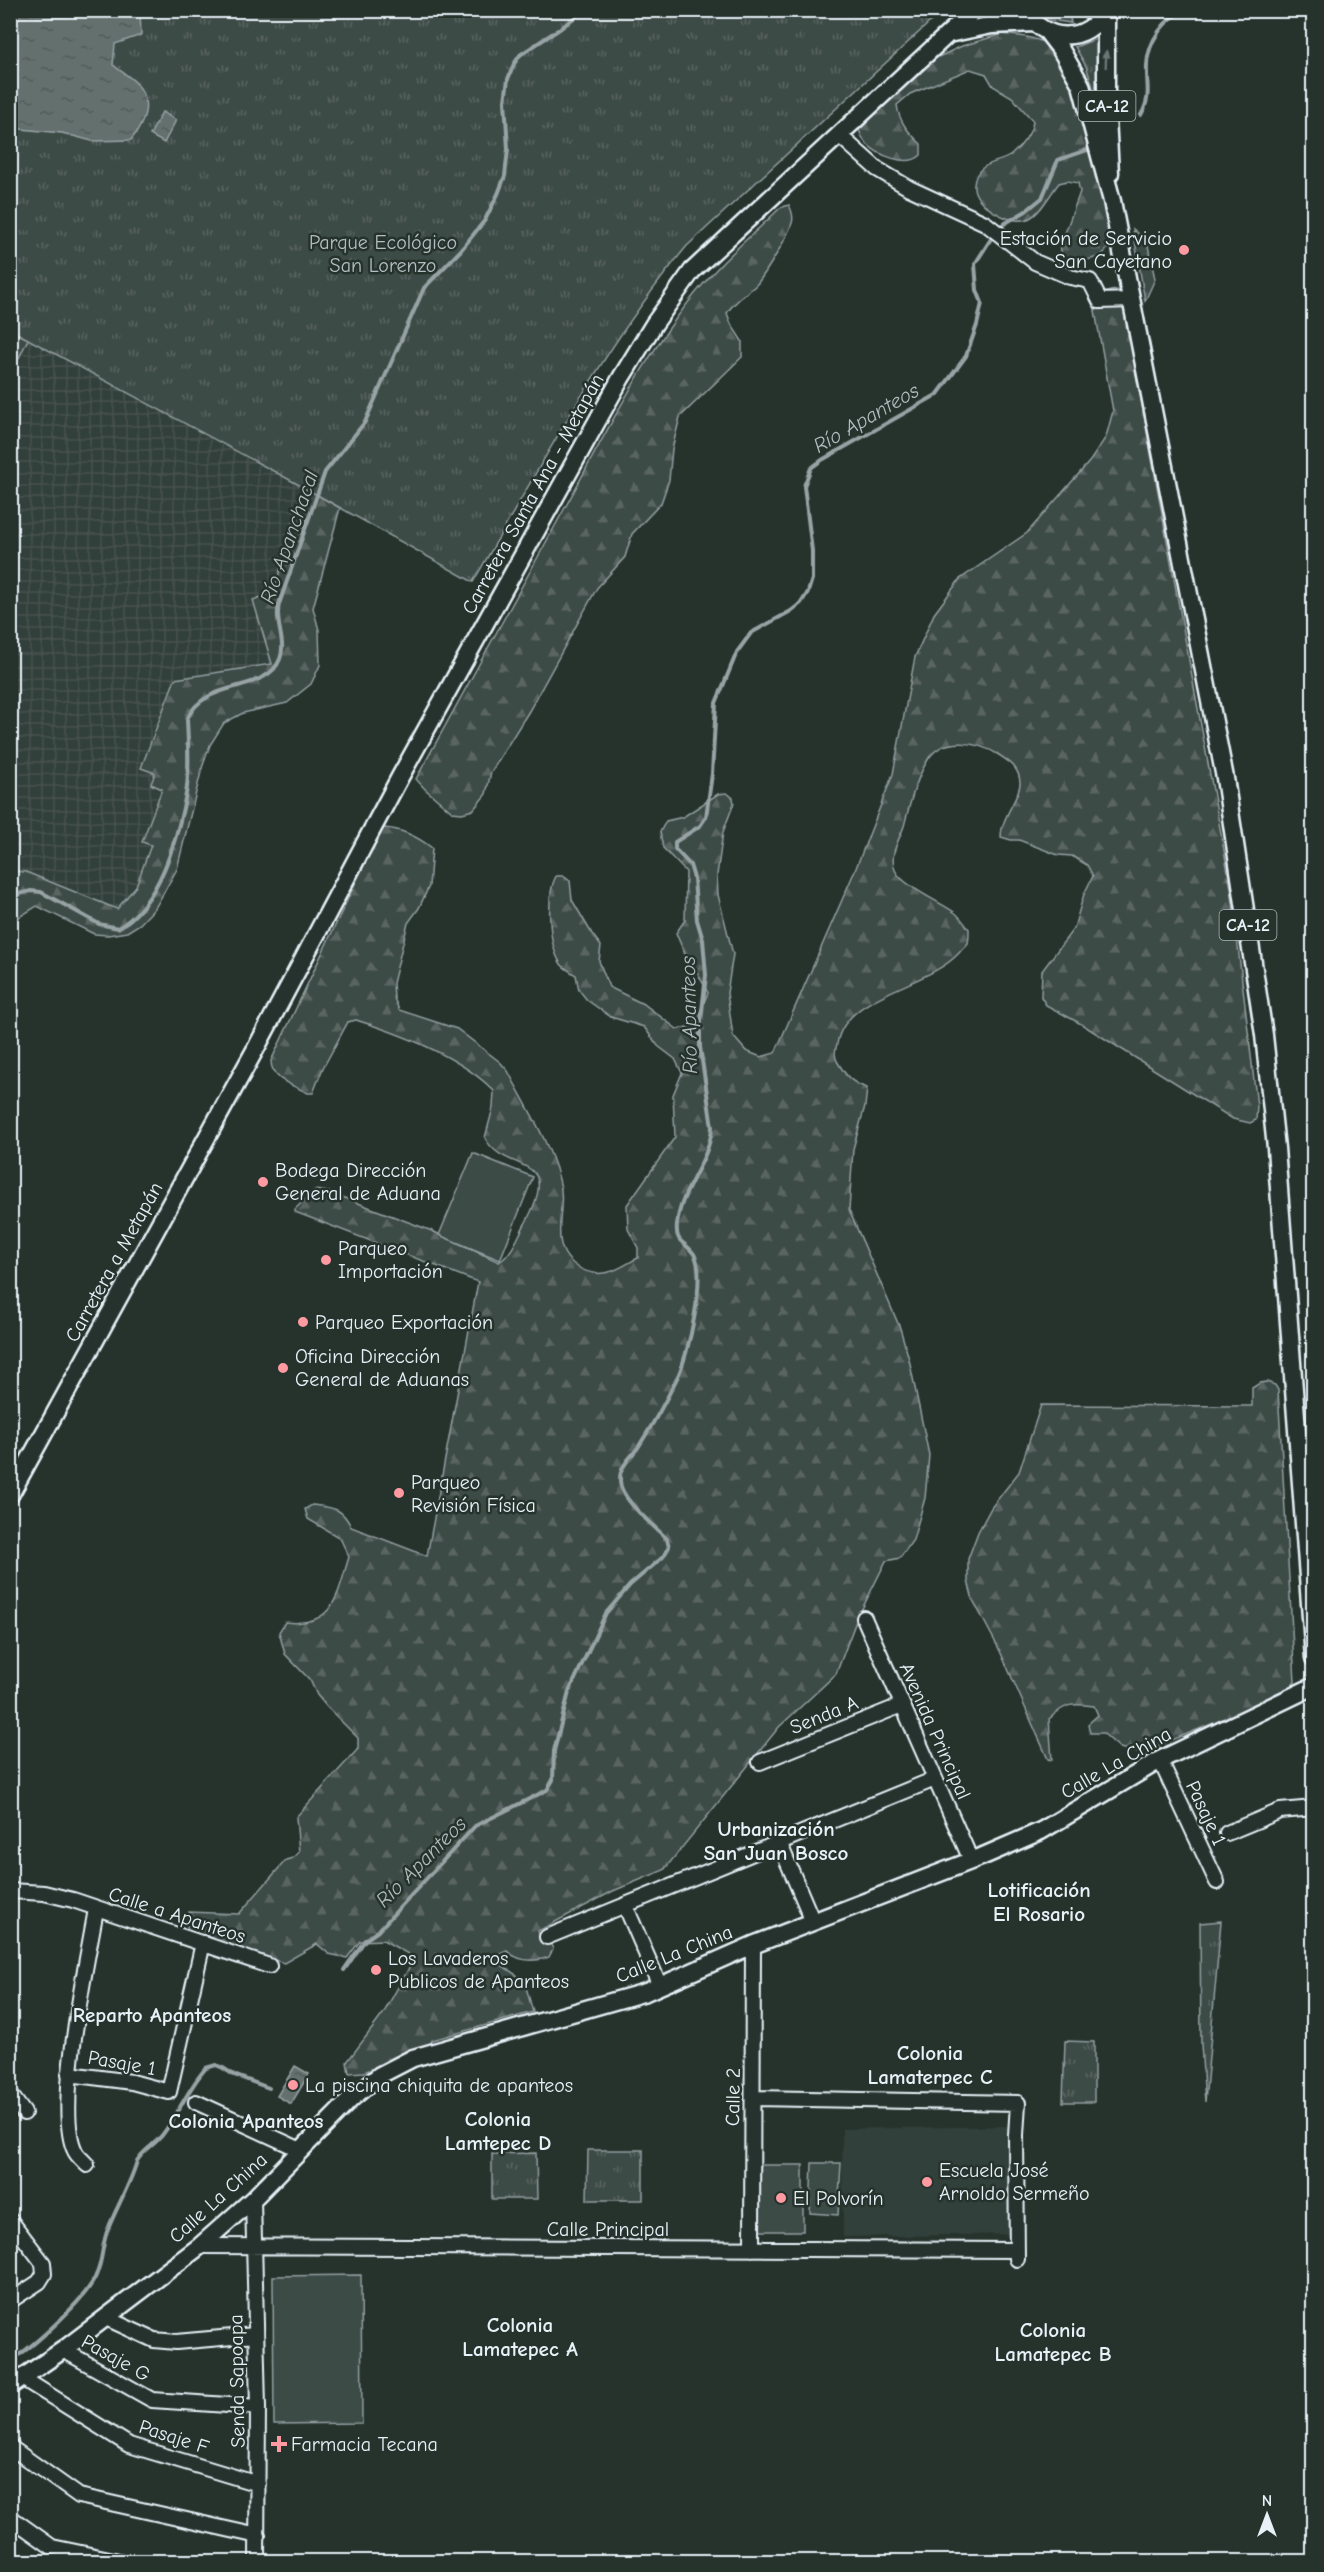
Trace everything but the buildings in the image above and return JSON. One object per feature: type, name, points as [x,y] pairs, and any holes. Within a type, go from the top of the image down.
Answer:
[{"type":"main road","name":"Carretera Santa Ana - Metapán","points":[[255,1050],[400,777],[621,378],[654,324],[692,271],[974,10]]},
{"type":"main road","points":[[947,34],[992,25],[1036,22],[1063,36],[1079,34],[1096,24],[1106,10]]},
{"type":"main road","name":"CA-12","points":[[1106,10],[1106,98],[1112,201]]},
{"type":"main road","name":"CA-12","points":[[1036,22],[1061,50],[1081,85],[1112,201],[1225,778],[1262,1024],[1279,1179],[1314,1658]]},
{"type":"main road","name":"Carretera a Metapán","points":[[10,1495],[255,1050]]},
{"type":"main road","name":"Calle La China","points":[[16,2382],[63,2350],[200,2246],[253,2199],[352,2098],[380,2075],[413,2058],[646,1992],[753,1945],[1041,1831],[1160,1760],[1314,1686]]},
{"type":"street","points":[[839,135],[877,168],[986,223],[1035,262],[1070,277],[1090,281],[1100,301],[1131,300]]},
{"type":"street","name":"Avenida Principal","points":[[864,1618],[971,1860]]},
{"type":"street","name":"Senda A","points":[[760,1762],[902,1705]]},
{"type":"street","name":"Pasaje 1","points":[[1160,1760],[1217,1882]]},
{"type":"street","points":[[547,1937],[935,1779]]},
{"type":"street","points":[[1227,1833],[1280,1812],[1314,1808]]},
{"type":"street","points":[[779,1842],[813,1922]]},
{"type":"street","name":"Calle a Apanteos","points":[[10,1891],[44,1893],[73,1900],[269,1966]]},
{"type":"street","points":[[625,1905],[660,1986]]},
{"type":"street","points":[[87,2165],[75,2151],[69,2128],[69,2074],[96,1909]]},
{"type":"street","name":"Pasaje 1","points":[[69,2074],[132,2082],[169,2092],[203,1943]]},
{"type":"street","name":"Calle 2","points":[[752,2249],[753,1945]]},
{"type":"street","points":[[10,2094],[24,2113]]},
{"type":"street","name":"Calle Principal","points":[[200,2246],[752,2249],[1017,2254],[1018,2103],[753,2098]]},
{"type":"street","points":[[196,2102],[301,2150]]},
{"type":"street","name":"Senda Sapoapa","points":[[253,2199],[256,2246],[255,2335],[258,2407],[257,2562]]},
{"type":"street","points":[[10,2220],[42,2263],[44,2274],[39,2282],[10,2301]]},
{"type":"street","points":[[106,2318],[154,2340],[176,2342],[255,2335]]},
{"type":"street","name":"Pasaje G","points":[[63,2350],[152,2400],[258,2407]]},
{"type":"street","name":"Pasaje F","points":[[16,2382],[129,2445],[258,2484]]},
{"type":"street","points":[[10,2447],[79,2496],[258,2536]]},
{"type":"street","points":[[10,2517],[52,2547],[124,2562]]},
{"type":"shaded area","points":[[28,339],[303,487],[274,592],[253,600],[272,664],[141,768],[155,773],[162,789],[142,841],[151,844],[136,886],[117,909],[26,872],[11,871],[10,378]]},
{"type":"shaded area","name":"Escuela José Arnoldo Sermeño","points":[[1011,2126],[1012,2234],[843,2237],[842,2129]]},
{"type":"green space","name":"Parque Ecológico San Lorenzo","points":[[10,11],[942,11],[687,246],[656,285],[600,367],[473,582],[303,487],[11,330]]},
{"type":"green space","points":[[1039,11],[1069,11],[1071,23],[1051,20]]},
{"type":"green space","points":[[1002,34],[1027,37],[1045,43],[1058,57],[1069,78],[1088,136],[1106,216],[1108,247],[1100,256],[1088,260],[1063,258],[1060,247],[1080,192],[1078,183],[1067,181],[1059,183],[1038,211],[1030,218],[1023,220],[1004,217],[980,200],[974,185],[979,171],[1015,152],[1028,135],[1033,121],[1012,97],[993,86],[986,74],[970,69],[910,94],[897,105],[905,127],[921,144],[921,155],[915,159],[901,160],[877,152],[866,143],[859,130],[932,60],[962,46]]},
{"type":"green space","points":[[1101,37],[1097,99],[1086,66],[1075,47]]},
{"type":"green space","points":[[789,205],[793,218],[786,237],[757,284],[727,313],[742,341],[742,357],[680,417],[672,449],[669,480],[661,503],[632,534],[625,557],[597,588],[529,711],[491,772],[486,794],[473,810],[462,813],[452,812],[416,779],[616,415],[651,355],[690,300],[737,249],[780,208]]},
{"type":"green space","points":[[1133,229],[1147,241],[1155,279],[1145,301]]},
{"type":"green space","points":[[1115,290],[1121,291],[1231,888],[1257,1106],[1256,1120],[1250,1123],[1233,1119],[1083,1025],[1046,1005],[1041,997],[1042,971],[1074,928],[1084,894],[1093,876],[1087,865],[1072,856],[1058,855],[1019,840],[1001,837],[1004,822],[1020,782],[1016,769],[1010,763],[982,747],[963,743],[944,746],[936,751],[924,766],[917,783],[895,848],[893,864],[899,876],[905,881],[958,916],[969,929],[968,943],[945,965],[871,1002],[855,1013],[843,1027],[835,1053],[846,1075],[852,1081],[867,1088],[865,1106],[853,1149],[849,1210],[900,1328],[909,1359],[929,1455],[925,1498],[913,1540],[900,1558],[886,1561],[856,1621],[836,1674],[779,1727],[664,1870],[613,1891],[538,1931],[540,1937],[550,1942],[553,1949],[549,1957],[527,1960],[507,1951],[500,1954],[498,1963],[524,1980],[533,2012],[432,2040],[430,2046],[364,2072],[349,2073],[347,2062],[383,2014],[411,1964],[410,1955],[383,1940],[360,1941],[347,1958],[329,1954],[317,1944],[284,1963],[190,1933],[187,1927],[189,1912],[239,1914],[286,1860],[293,1858],[299,1852],[296,1817],[358,1749],[358,1738],[326,1706],[317,1695],[310,1680],[285,1654],[279,1632],[285,1622],[314,1620],[324,1614],[337,1596],[349,1557],[340,1538],[308,1519],[305,1509],[312,1505],[336,1510],[348,1520],[351,1527],[427,1556],[478,1282],[295,1212],[295,1209],[315,1190],[329,1192],[432,1231],[499,1262],[508,1255],[525,1224],[536,1201],[538,1185],[535,1174],[494,1150],[485,1138],[493,1108],[494,1091],[465,1068],[430,1048],[356,1020],[348,1022],[323,1068],[313,1093],[308,1093],[279,1077],[272,1068],[271,1061],[380,831],[384,828],[390,829],[415,837],[432,848],[429,886],[419,908],[408,923],[393,983],[394,998],[399,1010],[457,1029],[500,1062],[508,1071],[555,1165],[561,1186],[560,1238],[570,1261],[584,1270],[600,1273],[616,1270],[638,1258],[638,1248],[628,1229],[627,1205],[675,1137],[673,1095],[682,1073],[675,1059],[658,1046],[644,1027],[611,1017],[587,1000],[579,990],[576,975],[561,964],[553,945],[550,920],[551,895],[556,876],[563,876],[570,881],[572,900],[601,946],[599,961],[609,987],[645,1005],[677,1029],[693,1026],[708,993],[696,970],[690,966],[676,933],[685,920],[686,872],[663,848],[660,832],[666,821],[683,817],[718,794],[727,793],[733,798],[734,803],[723,832],[717,875],[718,895],[733,954],[727,993],[733,1036],[746,1051],[761,1057],[775,1053],[856,868],[893,774],[915,657],[934,614],[960,579],[1027,533],[1090,461],[1106,437],[1113,411],[1094,305],[1102,294]]},
{"type":"green space","points":[[10,330],[28,339],[17,362],[11,360]]},
{"type":"green space","points":[[303,487],[340,508],[313,608],[319,630],[320,665],[311,684],[287,703],[243,713],[224,723],[210,745],[202,768],[177,869],[155,908],[140,924],[127,932],[108,935],[94,934],[37,906],[11,922],[11,871],[26,872],[117,909],[136,886],[151,845],[142,842],[162,789],[151,784],[155,773],[141,768],[175,679],[272,664],[253,600],[274,592]]},
{"type":"green space","points":[[473,1153],[533,1177],[500,1260],[439,1235]]},
{"type":"green space","points":[[1267,1382],[1275,1385],[1278,1390],[1295,1682],[1290,1688],[1229,1717],[1140,1753],[1120,1748],[1103,1733],[1090,1733],[1088,1724],[1098,1715],[1094,1706],[1070,1705],[1049,1719],[1052,1760],[1048,1759],[1000,1651],[973,1600],[968,1581],[968,1559],[978,1532],[991,1508],[1019,1472],[1041,1405],[1252,1406],[1252,1388]]},
{"type":"green space","points":[[1221,1921],[1205,2102],[1201,2044],[1200,1923]]},
{"type":"green space","points":[[1065,2041],[1094,2042],[1094,2102],[1063,2102]]},
{"type":"green space","points":[[588,2150],[643,2150],[643,2200],[587,2200]]},
{"type":"green space","points":[[536,2153],[537,2199],[492,2199],[492,2154]]},
{"type":"green space","points":[[812,2163],[841,2163],[838,2215],[810,2213]]},
{"type":"green space","name":"El Polvorín","points":[[759,2165],[803,2165],[803,2231],[759,2231]]},
{"type":"green space","points":[[361,2275],[362,2423],[274,2424],[273,2276]]},
{"type":"water","points":[[11,10],[140,11],[141,35],[115,44],[113,65],[134,80],[146,104],[143,119],[131,140],[92,141],[62,133],[11,128]]},
{"type":"water","points":[[162,112],[176,120],[164,143],[150,135]]},
{"type":"water","name":"La piscina chiquita de apanteos","points":[[295,2066],[309,2074],[291,2104],[277,2096]]},
{"type":"waterway","name":"Río Apanchacal","points":[[10,896],[31,891],[41,892],[99,924],[118,928],[133,917],[156,887],[172,850],[186,794],[187,719],[196,706],[208,697],[262,678],[273,670],[280,659],[282,645],[278,618],[279,604],[325,472],[365,422],[424,288],[461,250],[485,220],[498,194],[505,176],[508,149],[505,101],[508,79],[514,64],[520,55],[561,28],[575,17],[579,10]]},
{"type":"waterway","name":"Río Apanteos","points":[[1141,115],[1147,96],[1147,65],[1150,48],[1164,25],[1186,10]]},
{"type":"waterway","name":"Río Apanteos","points":[[997,228],[1026,211],[1042,198],[1058,160],[1087,150]]},
{"type":"waterway","name":"Río Apanteos","points":[[344,1970],[365,1940],[378,1931],[475,1826],[547,1790],[553,1780],[554,1751],[569,1692],[606,1613],[630,1585],[663,1557],[669,1547],[667,1539],[631,1504],[621,1488],[620,1480],[624,1465],[639,1446],[677,1378],[691,1335],[697,1297],[697,1264],[694,1254],[679,1239],[677,1225],[683,1199],[706,1152],[712,1127],[700,1047],[706,975],[703,940],[697,920],[694,878],[690,865],[675,849],[675,842],[700,826],[706,817],[712,774],[716,703],[737,652],[751,633],[791,611],[801,603],[808,592],[812,579],[812,551],[804,486],[811,468],[938,394],[966,356],[977,325],[982,303],[977,290],[975,264],[994,234]]},
{"type":"waterway","name":"Río Apanteos","points":[[10,2361],[59,2321],[92,2283],[99,2268],[108,2229],[137,2161],[163,2134],[206,2068],[216,2065],[234,2075],[269,2088]]},
{"type":"place","name":"Estación de Servicio San Cayetano","points":[[1184,250]]},
{"type":"place","name":"Bodega Dirección General de Aduana","points":[[263,1182]]},
{"type":"place","name":"Parqueo Importación","points":[[326,1260]]},
{"type":"place","name":"Parqueo Exportación","points":[[303,1322]]},
{"type":"place","name":"Oficina Dirección General de Aduanas","points":[[283,1368]]},
{"type":"place","name":"Parqueo Revisión Física","points":[[399,1493]]},
{"type":"place","name":"Los Lavaderos Publicos de Apanteos","points":[[376,1970]]},
{"type":"place","name":"La piscina chiquita de apanteos","points":[[293,2085]]},
{"type":"place","name":"Escuela José Arnoldo Sermeño","points":[[927,2182]]},
{"type":"place","name":"El Polvorín","points":[[781,2198]]},
{"type":"place","name":"Farmacia Tecana","points":[[279,2444]]},
{"type":"district","name":"Urbanización San Juan Bosco","points":[[776,1841]]},
{"type":"district","name":"Lotificación El Rosario","points":[[1039,1902]]},
{"type":"district","name":"Reparto Apanteos","points":[[152,2015]]},
{"type":"district","name":"Colonia Lamaterpec C","points":[[930,2065]]},
{"type":"district","name":"Colonia Apanteos","points":[[246,2121]]},
{"type":"district","name":"Colonia Lamtepec D","points":[[498,2131]]},
{"type":"district","name":"Colonia Lamatepec A","points":[[520,2337]]},
{"type":"district","name":"Colonia Lamatepec B","points":[[1053,2342]]}]
